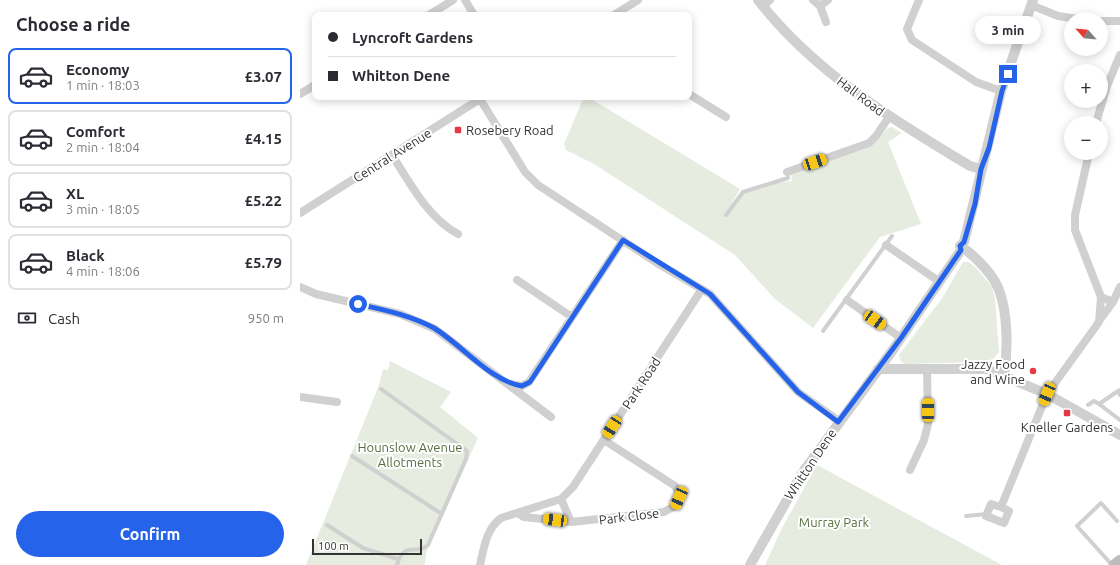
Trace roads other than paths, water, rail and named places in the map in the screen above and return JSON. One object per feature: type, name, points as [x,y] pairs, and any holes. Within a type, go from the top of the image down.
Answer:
[{"type":"main road","points":[[1114,565],[1120,561]]},
{"type":"street","points":[[434,12],[453,0]]},
{"type":"street","points":[[465,0],[472,12]]},
{"type":"street","points":[[619,12],[638,0]]},
{"type":"street","points":[[813,0],[820,6],[826,22]]},
{"type":"street","points":[[820,6],[828,0]]},
{"type":"street","points":[[919,0],[907,29],[912,40],[976,82],[1002,91]]},
{"type":"street","name":"Hall Road","points":[[764,2],[780,27],[841,82],[889,117],[970,166],[981,169]]},
{"type":"street","points":[[1032,2],[1058,16],[1064,17]]},
{"type":"street","name":"Whitton Dene","points":[[750,565],[803,472],[838,422],[901,338],[964,247],[975,204],[981,169],[989,148],[1002,91],[1032,2]]},
{"type":"street","points":[[1108,21],[1120,22]]},
{"type":"street","points":[[1098,116],[1107,86],[1120,55]]},
{"type":"street","points":[[300,94],[312,87]]},
{"type":"street","points":[[692,96],[726,117]]},
{"type":"street","name":"Central Avenue","points":[[300,213],[478,100]]},
{"type":"street","points":[[482,100],[525,172],[538,185],[657,263],[710,294],[798,392],[838,422]]},
{"type":"street","points":[[787,172],[869,143],[876,136],[889,117]]},
{"type":"street","points":[[392,155],[425,206],[452,231],[458,234]]},
{"type":"street","points":[[1087,160],[1075,215],[1075,230],[1101,297],[1099,322]]},
{"type":"street","points":[[507,383],[522,386],[530,382],[623,240]]},
{"type":"street","points":[[886,245],[940,282]]},
{"type":"street","points":[[964,247],[974,256],[999,289],[1007,346],[1004,375]]},
{"type":"street","points":[[518,280],[572,317]]},
{"type":"street","points":[[300,287],[316,294],[416,320],[435,328],[551,417]]},
{"type":"street","points":[[1001,507],[1047,394],[1113,302],[1120,287]]},
{"type":"street","name":"Park Road","points":[[480,565],[487,535],[493,524],[501,518],[519,514],[561,499],[572,487],[702,289]]},
{"type":"street","points":[[1101,297],[1113,302]]},
{"type":"street","points":[[847,300],[901,338]]},
{"type":"street","points":[[910,470],[924,440],[928,424],[927,368]]},
{"type":"street","points":[[878,369],[987,369],[1047,394],[1120,435]]},
{"type":"street","points":[[300,397],[338,402]]},
{"type":"street","name":"Park Close","points":[[519,514],[524,517],[571,522],[664,512],[675,506],[679,498],[679,493],[675,486],[604,440]]},
{"type":"street","points":[[561,499],[571,522]]},
{"type":"street","points":[[991,504],[1001,507],[1009,511],[1004,523],[986,516],[991,504]]},
{"type":"lane","points":[[726,215],[743,192],[788,178],[787,172]]},
{"type":"lane","points":[[823,331],[847,300],[892,236]]},
{"type":"lane","points":[[381,389],[467,451],[466,459],[428,545],[425,548],[406,550],[398,559],[397,565]]},
{"type":"lane","points":[[1099,404],[1119,392]]},
{"type":"lane","points":[[1088,405],[1094,401],[1120,420]]},
{"type":"lane","points":[[352,456],[442,514]]},
{"type":"lane","points":[[1114,565],[1077,526],[1101,503],[1117,521]]},
{"type":"lane","points":[[966,516],[987,514]]},
{"type":"lane","points":[[327,525],[363,548],[398,559]]},
{"type":"place","name":"Rosebery Road","points":[[458,130]]},
{"type":"place","name":"Jazzy Food and Wine","points":[[1033,371]]},
{"type":"place","name":"Kneller Gardens","points":[[1067,413]]},
{"type":"park label","name":"Hounslow Avenue Allotments","points":[[410,454]]},
{"type":"park label","name":"Murray Park","points":[[834,522]]}]
